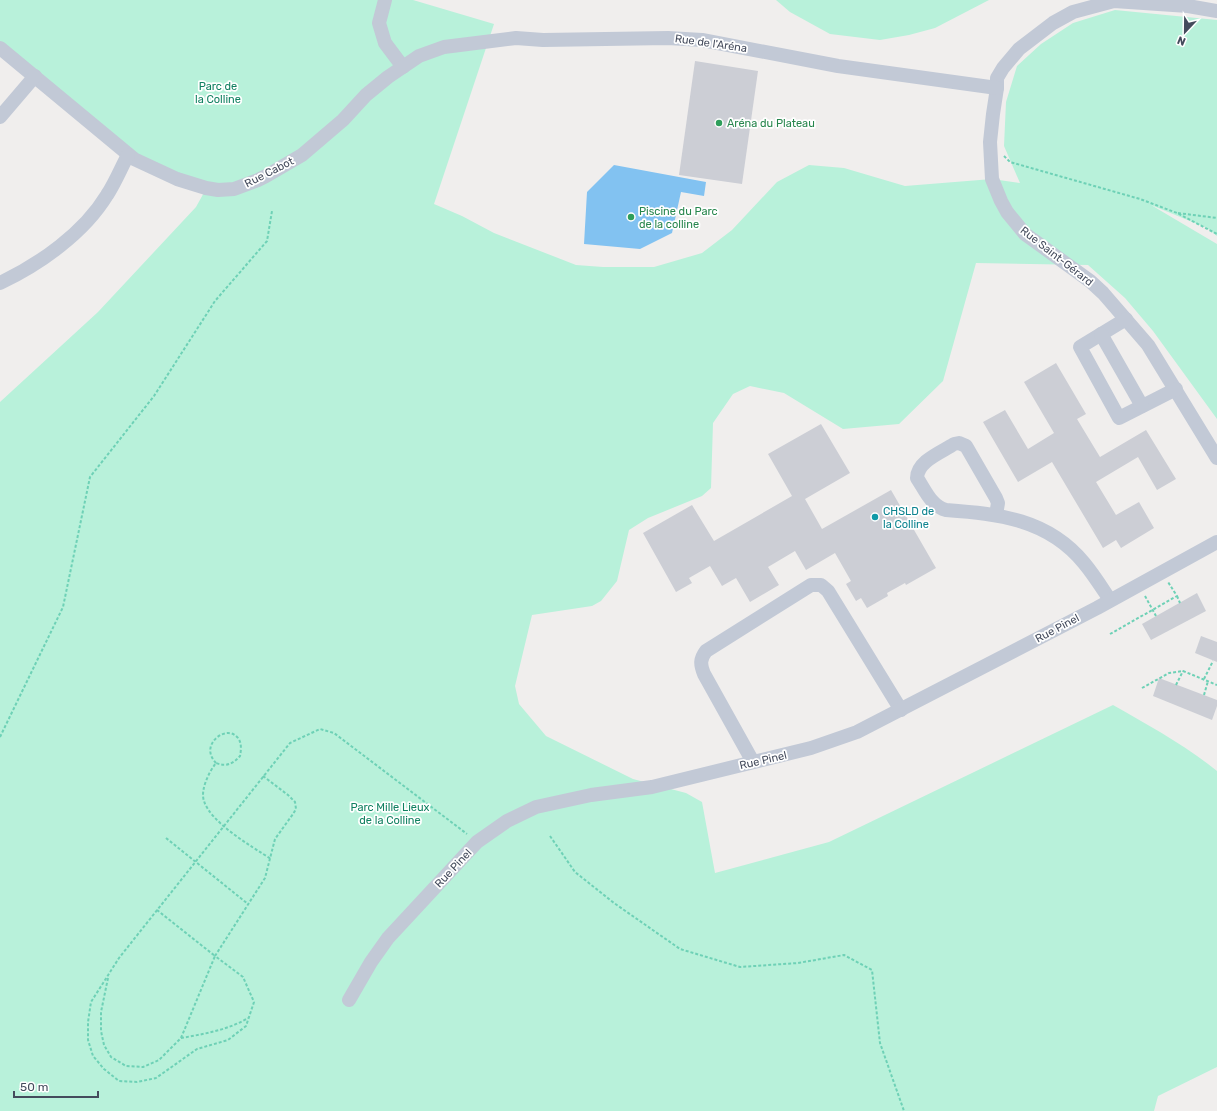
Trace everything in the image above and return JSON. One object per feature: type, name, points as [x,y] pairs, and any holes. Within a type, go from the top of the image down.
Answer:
[{"type":"street","points":[[385,0],[379,23],[385,43],[403,67]]},
{"type":"street","name":"Rue Saint-Gérard","points":[[1217,11],[1188,6],[1114,1],[1073,12],[1053,23],[1019,49],[1003,68],[997,78],[990,142],[992,179],[1001,201],[1018,226],[1025,234],[1039,245],[1090,281],[1126,319],[1148,345],[1217,458]]},
{"type":"street","name":"Rue de l'Aréna","points":[[403,67],[419,56],[444,47],[516,38],[543,40],[668,38],[702,40],[838,66],[997,88]]},
{"type":"street","name":"Rue Cabot","points":[[0,50],[35,76],[128,155],[177,179],[206,188],[234,189],[266,176],[302,155],[343,120],[366,95],[403,67]]},
{"type":"street","points":[[0,117],[35,76]]},
{"type":"street","points":[[0,283],[38,262],[74,235],[92,216],[107,195],[128,155]]},
{"type":"street","points":[[1126,319],[1080,346],[1119,418],[1176,389]]},
{"type":"street","points":[[1101,334],[1142,406]]},
{"type":"street","points":[[996,515],[998,503],[996,498],[966,446],[959,443],[954,444],[924,463],[919,469],[917,478],[933,503],[940,508],[946,510],[996,515],[1019,520],[1039,528],[1068,547],[1084,562],[1110,600]]},
{"type":"street","name":"Rue Pinel","points":[[349,1000],[371,962],[388,938],[477,842],[507,821],[536,807],[582,796],[652,787],[811,748],[858,732],[1110,600],[1217,542]]},
{"type":"street","points":[[752,762],[704,674],[700,664],[701,657],[706,651],[811,584],[821,585],[828,591],[901,710]]},
{"type":"path","points":[[990,142],[1010,162],[1140,199],[1177,213],[1217,234]]},
{"type":"path","points":[[0,737],[63,607],[90,477],[154,396],[215,301],[267,241],[272,212]]},
{"type":"path","points":[[1177,213],[1217,218]]},
{"type":"path","points":[[1168,581],[1180,603]]},
{"type":"path","points":[[1144,594],[1156,616]]},
{"type":"path","points":[[1110,634],[1177,596]]},
{"type":"path","points":[[1204,679],[1213,661]]},
{"type":"path","points":[[1176,685],[1183,671]]},
{"type":"path","points":[[1142,688],[1168,673],[1183,671],[1217,685]]},
{"type":"path","points":[[1204,695],[1208,681]]},
{"type":"path","points":[[158,910],[243,977],[254,1002],[246,1026],[228,1040],[197,1049],[156,1078],[136,1082],[119,1081],[104,1069],[93,1056],[88,1040],[88,1022],[91,1002],[119,958],[290,743],[320,729],[334,733],[477,842]]},
{"type":"path","points":[[228,733],[234,735],[239,739],[241,747],[240,756],[235,762],[229,765],[222,766],[216,763],[211,756],[210,750],[214,739],[228,733]]},
{"type":"path","points":[[216,763],[211,769],[205,784],[203,800],[212,815],[224,826],[271,859]]},
{"type":"path","points":[[108,975],[101,1012],[101,1031],[104,1045],[111,1057],[126,1066],[143,1067],[159,1060],[181,1038],[215,956],[265,878],[275,839],[296,809],[295,802],[288,795],[263,776]]},
{"type":"path","points":[[550,836],[575,872],[614,903],[680,949],[740,967],[798,963],[844,955],[872,970],[880,1043],[904,1111]]},
{"type":"path","points":[[166,838],[248,904]]},
{"type":"path","points":[[181,1038],[224,1029],[240,1023],[248,1017]]},
{"type":"green space","points":[[0,0],[413,0],[494,24],[434,204],[462,216],[494,233],[576,265],[603,267],[654,267],[702,253],[732,230],[777,182],[809,165],[844,168],[905,186],[992,179],[1020,183],[1004,146],[1006,102],[1017,66],[1041,44],[1073,23],[1115,10],[1217,20],[1217,236],[1207,228],[1151,205],[1217,244],[1217,419],[1153,331],[1125,298],[1088,265],[976,263],[943,381],[899,424],[843,429],[784,393],[750,386],[733,394],[713,423],[711,488],[702,496],[648,518],[629,530],[617,581],[601,601],[592,606],[532,615],[515,686],[519,704],[546,736],[633,779],[686,793],[702,802],[715,873],[829,842],[1113,705],[1179,744],[1217,771],[1217,1067],[1158,1096],[1154,1111],[0,1111],[0,402],[98,312],[196,207],[206,189],[128,155],[0,48]]},
{"type":"green space","points":[[776,0],[989,0],[935,28],[909,35],[880,40],[830,34],[790,12]]},
{"type":"water","name":"Piscine du Parc de la colline","points":[[614,165],[706,182],[704,196],[681,192],[672,233],[640,249],[584,244],[587,192]]},
{"type":"building","name":"Aréna du Plateau","points":[[695,61],[758,71],[742,184],[679,175]]},
{"type":"building","points":[[1056,363],[1086,414],[1077,419],[1100,457],[1146,430],[1176,479],[1157,490],[1138,457],[1096,482],[1116,515],[1139,502],[1154,528],[1121,548],[1116,540],[1103,548],[1052,462],[1018,482],[983,422],[1005,410],[1028,449],[1054,433],[1024,382]]},
{"type":"building","name":"CHSLD de la Colline","points":[[821,424],[850,473],[805,499],[822,529],[891,490],[936,568],[906,585],[905,583],[887,593],[888,596],[867,608],[861,598],[856,601],[846,584],[851,581],[835,553],[806,570],[795,551],[768,567],[779,585],[750,602],[736,578],[722,586],[710,566],[689,578],[692,583],[676,592],[643,533],[692,505],[714,541],[792,496],[768,454]]},
{"type":"building","points":[[1197,593],[1206,611],[1151,640],[1142,624]]},
{"type":"building","points":[[1201,636],[1217,642],[1217,662],[1195,653]]},
{"type":"building","points":[[1159,678],[1217,700],[1217,706],[1212,720],[1153,696]]},
{"type":"place","name":"Aréna du Plateau","points":[[719,123]]},
{"type":"place","name":"Piscine du Parc de la colline","points":[[631,217]]},
{"type":"place","name":"CHSLD de la Colline","points":[[875,517]]},
{"type":"park label","name":"Parc de la Colline","points":[[218,92]]},
{"type":"park label","name":"Parc Mille Lieux de la Colline","points":[[390,813]]}]
